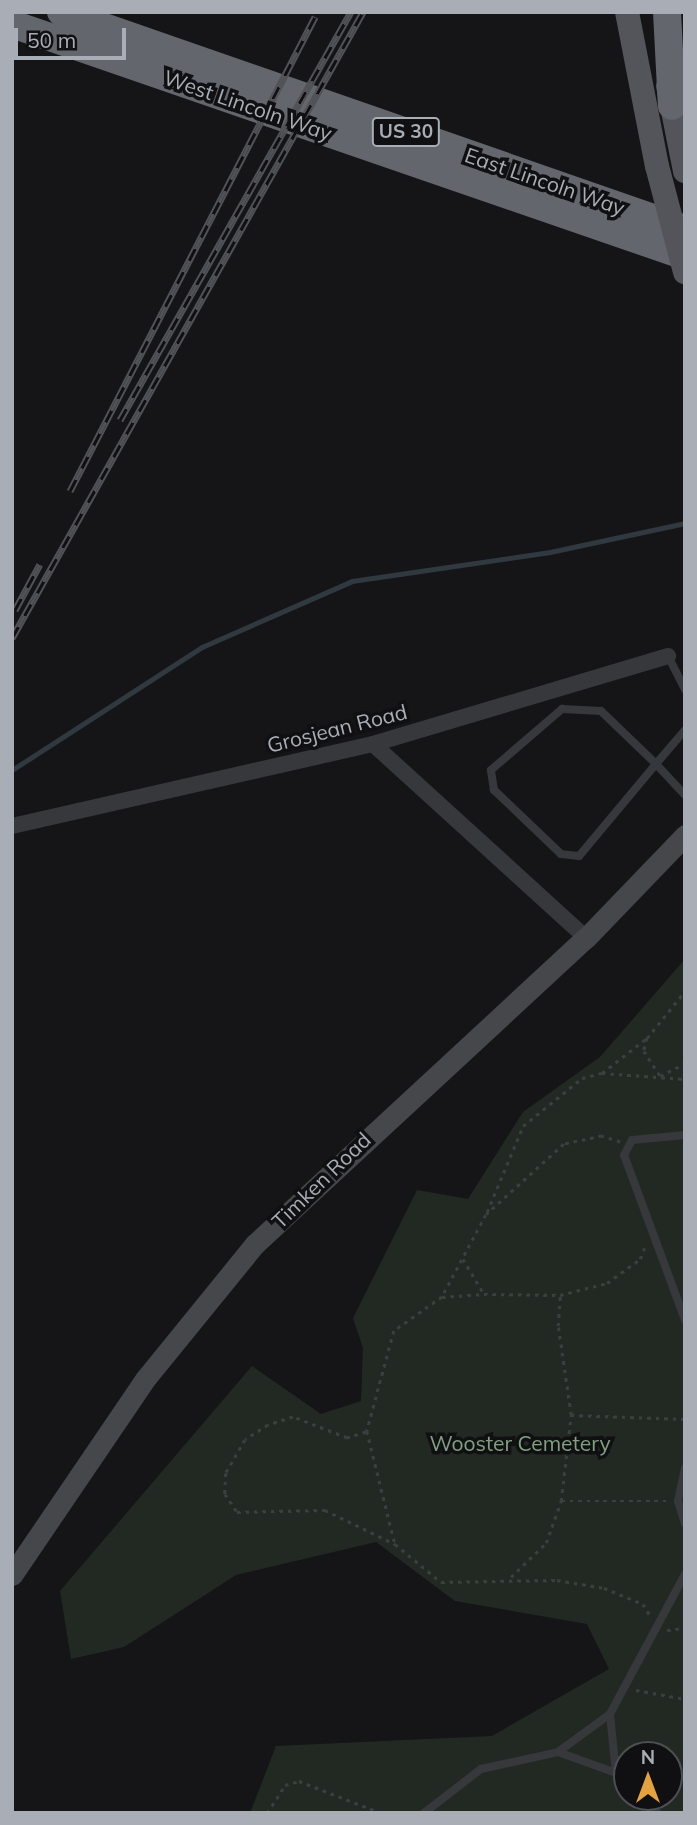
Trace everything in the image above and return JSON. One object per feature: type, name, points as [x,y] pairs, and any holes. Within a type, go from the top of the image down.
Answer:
[{"type":"highway","name":"US 30","points":[[61,12],[128,36]]},
{"type":"highway","points":[[667,12],[671,106]]},
{"type":"highway","name":"West Lincoln Way","points":[[12,24],[404,159]]},
{"type":"highway","points":[[128,36],[276,74],[685,215]]},
{"type":"highway","name":"East Lincoln Way","points":[[128,36],[685,229]]},
{"type":"highway","name":"East Lincoln Way","points":[[404,159],[685,256]]},
{"type":"main road","points":[[627,12],[657,166],[685,272]]},
{"type":"main road","points":[[657,12],[671,106],[685,171]]},
{"type":"street","name":"Grosjean Road","points":[[12,826],[373,744],[668,656]]},
{"type":"street","points":[[373,744],[586,939]]},
{"type":"street","name":"Timken Road","points":[[12,1575],[146,1378],[255,1244],[586,939],[685,835]]},
{"type":"lane","points":[[668,656],[685,690]]},
{"type":"lane","points":[[685,730],[656,764],[579,856],[561,854],[494,790],[491,770],[562,709],[601,711],[656,764],[685,795]]},
{"type":"lane","points":[[685,1135],[646,1136],[627,1145],[625,1169],[685,1320]]},
{"type":"lane","points":[[685,1468],[678,1501],[685,1524]]},
{"type":"lane","points":[[425,1812],[481,1769],[558,1752],[610,1714],[659,1631],[685,1574]]},
{"type":"lane","points":[[610,1714],[613,1744]]},
{"type":"lane","points":[[558,1752],[613,1772]]},
{"type":"path","points":[[602,1073],[647,1038],[685,991]]},
{"type":"path","points":[[647,1038],[644,1051],[660,1076]]},
{"type":"path","points":[[660,1076],[685,1063]]},
{"type":"path","points":[[395,1544],[367,1431],[394,1331],[442,1297],[486,1215],[523,1126],[582,1078],[602,1073],[685,1079]]},
{"type":"path","points":[[486,1215],[564,1144],[602,1136],[627,1145]]},
{"type":"path","points":[[442,1297],[484,1294],[561,1296],[607,1283],[640,1259],[651,1233]]},
{"type":"path","points":[[463,1258],[484,1294]]},
{"type":"path","points":[[509,1579],[546,1543],[561,1501],[571,1415],[558,1326],[561,1296]]},
{"type":"path","points":[[571,1415],[685,1419]]},
{"type":"path","points":[[367,1431],[347,1437],[293,1417],[268,1425],[245,1440],[226,1473],[225,1494],[237,1512],[325,1510],[395,1544],[441,1582],[509,1579],[604,1588],[643,1604],[659,1631],[685,1628]]},
{"type":"path","points":[[561,1501],[678,1501]]},
{"type":"path","points":[[627,1685],[641,1693],[685,1699]]},
{"type":"path","points":[[267,1813],[285,1785],[299,1781],[378,1812],[425,1812]]},
{"type":"green space","name":"Wooster Cemetery","points":[[685,959],[685,1813],[250,1813],[276,1746],[492,1736],[609,1669],[587,1624],[455,1601],[376,1542],[236,1575],[124,1647],[71,1659],[60,1591],[252,1366],[321,1414],[361,1401],[363,1348],[353,1318],[417,1190],[468,1199],[523,1112],[600,1057]]},
{"type":"waterway","points":[[12,770],[202,647],[352,581],[550,552],[685,523]]},
{"type":"railway","points":[[120,420],[351,12]]},
{"type":"railway","points":[[12,638],[363,12]]},
{"type":"railway","points":[[70,491],[315,17]]},
{"type":"railway","points":[[15,610],[40,564]]}]
